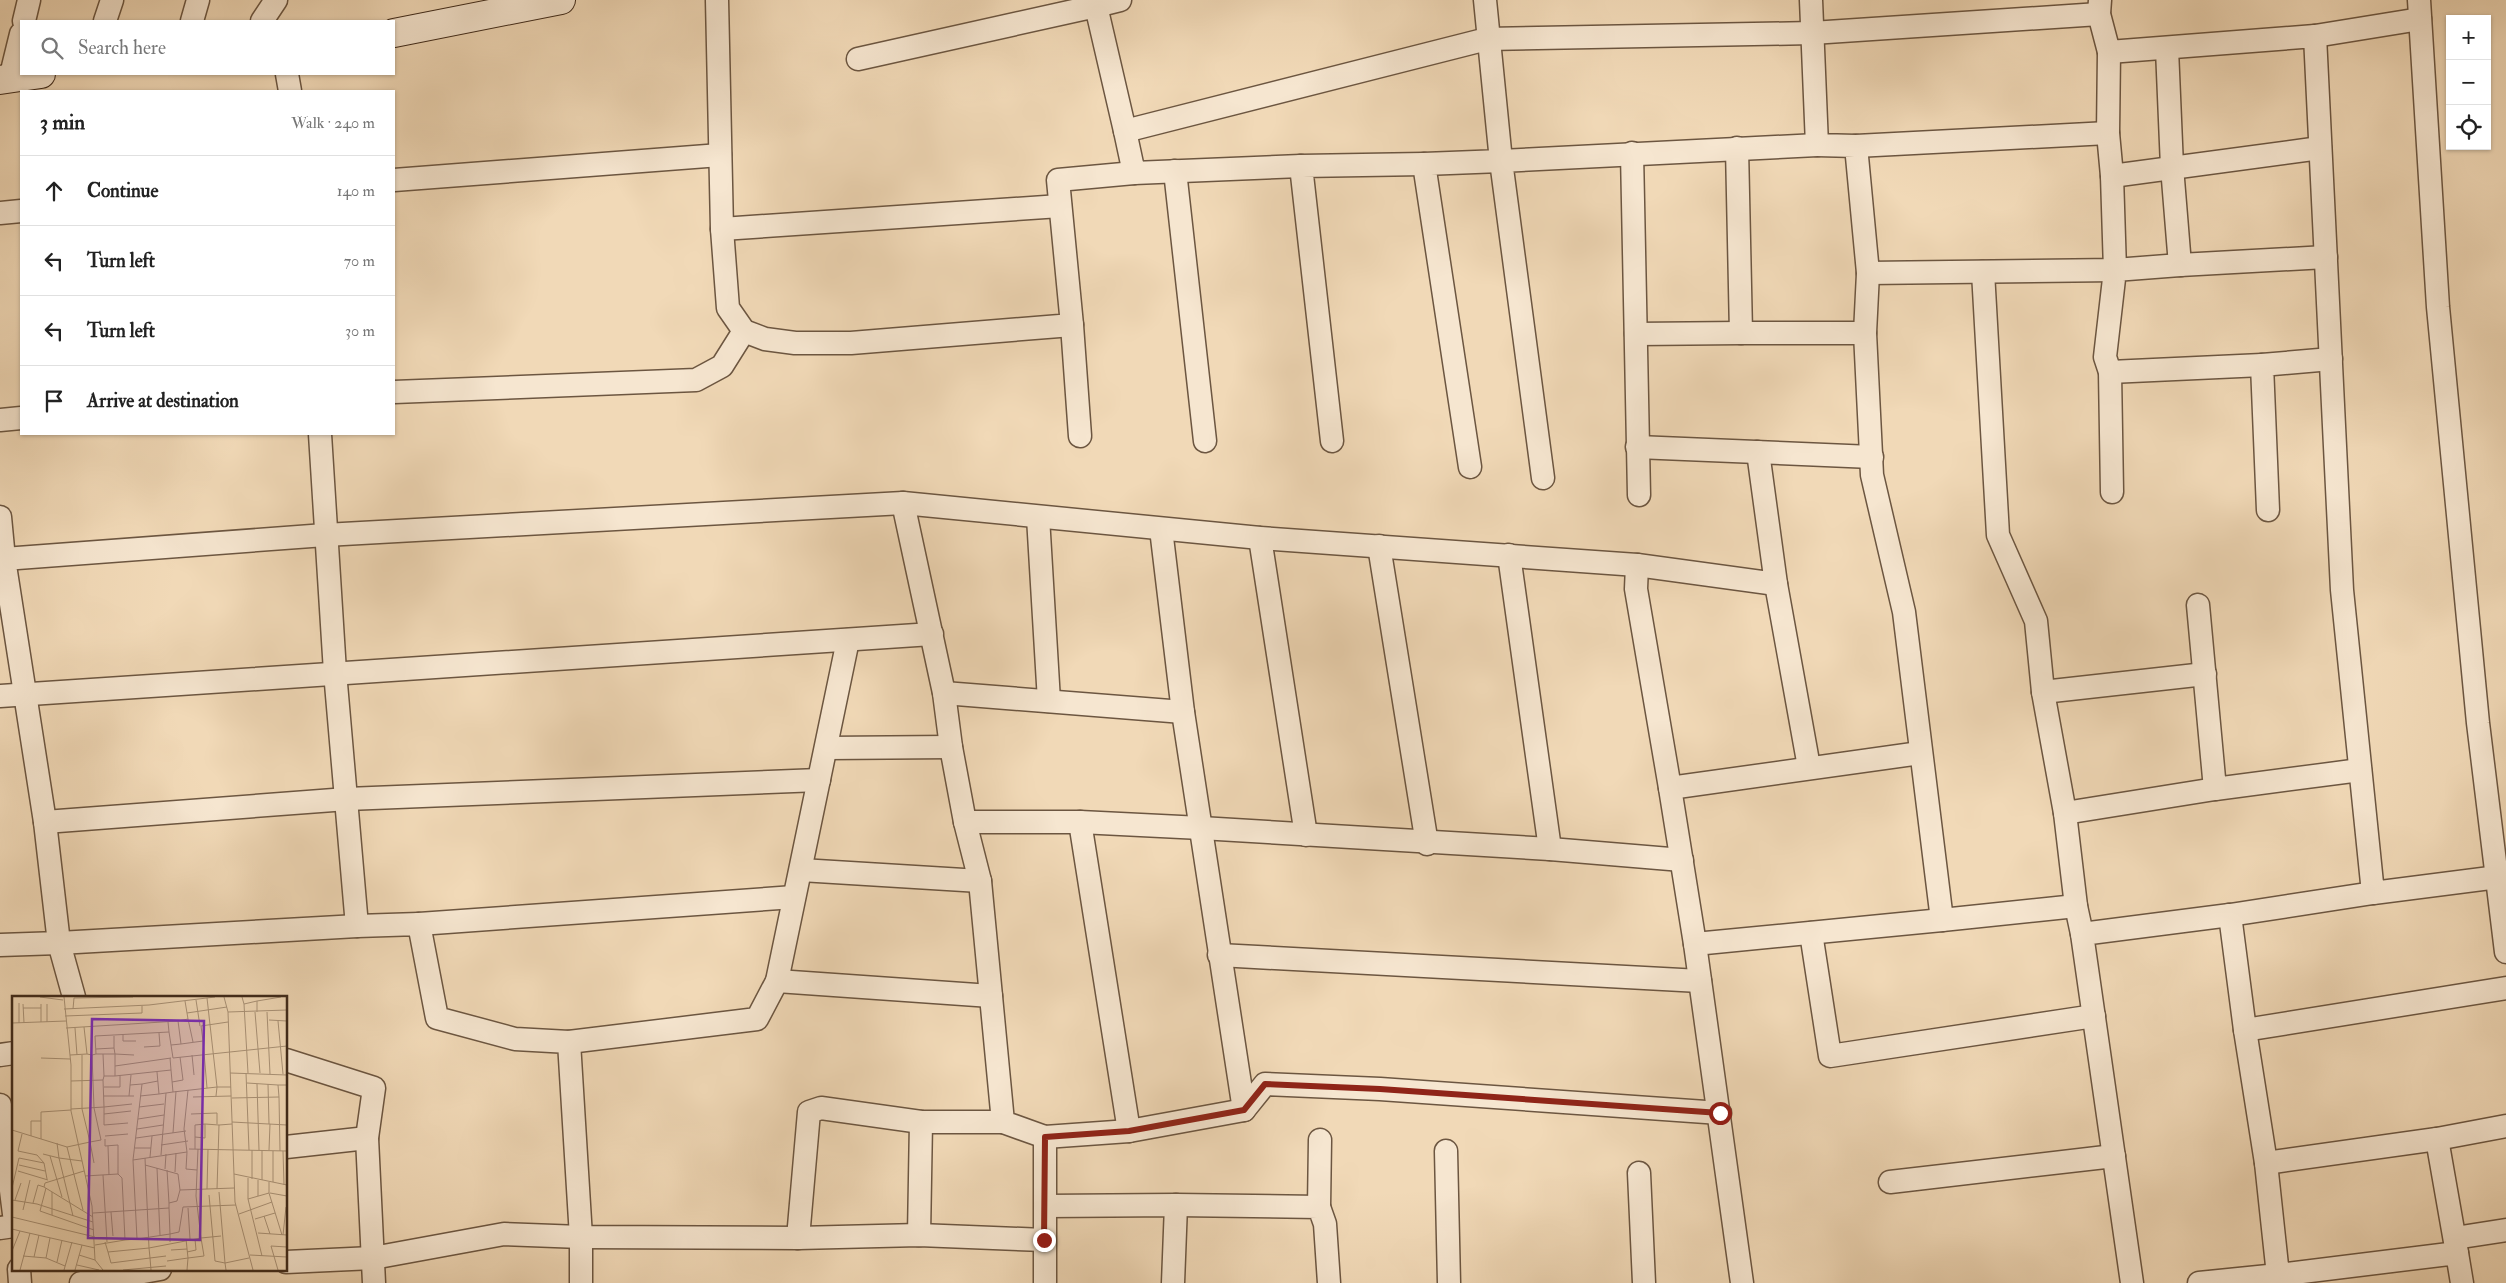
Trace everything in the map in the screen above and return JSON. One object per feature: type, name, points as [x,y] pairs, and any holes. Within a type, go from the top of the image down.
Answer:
[{"type":"street","points":[[24,20],[30,0]]},
{"type":"street","points":[[105,20],[112,0]]},
{"type":"street","points":[[192,20],[198,0]]},
{"type":"street","points":[[263,20],[276,0]]},
{"type":"street","points":[[395,33],[561,0]]},
{"type":"street","points":[[716,0],[722,229],[728,308],[744,331],[765,339],[795,343],[851,343],[1072,324]]},
{"type":"street","points":[[858,59],[1096,3],[1120,0]]},
{"type":"street","points":[[1485,0],[1487,40],[1501,161],[1543,478]]},
{"type":"street","points":[[1811,0],[1817,145]]},
{"type":"street","points":[[1096,3],[1134,173]]},
{"type":"street","points":[[1125,131],[1487,40],[1812,33],[2099,7],[2109,52],[2108,133],[2112,176],[2115,270],[2105,357],[2110,372],[2112,492]]},
{"type":"street","points":[[2109,52],[2315,36],[2420,9],[2438,307],[2478,723],[2506,952]]},
{"type":"street","points":[[2315,36],[2342,590],[2372,892]]},
{"type":"street","points":[[20,37],[5,80],[35,75]]},
{"type":"street","points":[[2166,49],[2172,167],[2180,265]]},
{"type":"street","points":[[287,75],[290,90]]},
{"type":"street","points":[[1080,436],[1072,324],[1058,180],[1175,171],[1501,161],[1737,148],[1817,145],[1856,146],[2108,133]]},
{"type":"street","points":[[1856,146],[1868,273],[1865,333],[1872,475],[1904,612],[1942,920]]},
{"type":"street","points":[[1737,148],[1741,333]]},
{"type":"street","points":[[2112,176],[2320,148]]},
{"type":"street","points":[[1632,153],[1636,334],[1636,447],[1639,495]]},
{"type":"street","points":[[395,180],[720,155]]},
{"type":"street","points":[[1424,164],[1470,467]]},
{"type":"street","points":[[1301,166],[1332,441]]},
{"type":"street","points":[[1175,171],[1205,442]]},
{"type":"street","points":[[722,229],[1060,206]]},
{"type":"street","points":[[0,213],[20,211]]},
{"type":"street","points":[[1868,273],[2115,270],[2326,257]]},
{"type":"street","points":[[1983,272],[1998,535],[2036,621],[2043,692],[2065,813],[2076,906],[2082,934],[2132,1283]]},
{"type":"street","points":[[395,392],[696,380],[722,366],[744,331]]},
{"type":"street","points":[[1636,334],[1865,333]]},
{"type":"street","points":[[2110,372],[2262,365],[2331,359]]},
{"type":"street","points":[[2262,365],[2268,510]]},
{"type":"street","points":[[0,420],[20,418]]},
{"type":"street","points":[[320,435],[335,672],[348,799],[357,926]]},
{"type":"street","points":[[1636,447],[1872,457]]},
{"type":"street","points":[[1758,452],[1776,584],[1809,767]]},
{"type":"street","points":[[903,503],[944,693],[950,747],[965,822],[980,881],[1003,1122]]},
{"type":"street","points":[[4,559],[325,535],[903,503],[1260,538],[1637,565],[1776,584]]},
{"type":"street","points":[[0,517],[4,559],[45,822],[59,943],[74,996]]},
{"type":"street","points":[[1038,517],[1049,701]]},
{"type":"street","points":[[1161,529],[1183,712],[1244,1110]]},
{"type":"street","points":[[1260,538],[1306,836]]},
{"type":"street","points":[[1378,546],[1427,844]]},
{"type":"street","points":[[1509,555],[1550,849]]},
{"type":"street","points":[[1637,565],[1636,589],[1695,944],[1720,1113],[1742,1283]]},
{"type":"street","points":[[2198,605],[2215,789]]},
{"type":"street","points":[[0,696],[335,672],[932,634]]},
{"type":"street","points":[[419,924],[437,1018],[515,1039],[569,1042],[757,1019],[777,981],[848,640]]},
{"type":"street","points":[[2043,692],[2205,674]]},
{"type":"street","points":[[944,693],[1183,712]]},
{"type":"street","points":[[827,748],[950,747]]},
{"type":"street","points":[[1670,788],[1809,767],[1920,753]]},
{"type":"street","points":[[2065,813],[2215,789],[2360,770]]},
{"type":"street","points":[[45,822],[348,799],[819,780]]},
{"type":"street","points":[[965,822],[1080,822],[1201,828],[1427,844],[1550,849],[1682,860]]},
{"type":"street","points":[[1080,822],[1129,1131]]},
{"type":"street","points":[[801,870],[980,881]]},
{"type":"street","points":[[2082,934],[2230,915],[2372,892],[2498,877]]},
{"type":"street","points":[[0,945],[419,924],[794,897]]},
{"type":"street","points":[[1695,944],[2076,906]]},
{"type":"street","points":[[2230,915],[2266,1163],[2278,1275]]},
{"type":"street","points":[[1811,933],[1830,1056],[2094,1016]]},
{"type":"street","points":[[1220,955],[1700,981]]},
{"type":"street","points":[[777,981],[991,996]]},
{"type":"street","points":[[2246,1030],[2506,988]]},
{"type":"street","points":[[569,1042],[581,1237],[581,1283]]},
{"type":"street","points":[[288,1061],[374,1088],[367,1138],[374,1283]]},
{"type":"street","points":[[798,1238],[809,1112],[821,1108],[921,1122],[1003,1122],[1045,1137],[1129,1131],[1244,1110],[1265,1084],[1380,1089],[1720,1113]]},
{"type":"street","points":[[1,1119],[12,1188]]},
{"type":"street","points":[[919,1235],[921,1122]]},
{"type":"street","points":[[2266,1163],[2437,1139],[2506,1126]]},
{"type":"street","points":[[1045,1137],[1045,1283]]},
{"type":"street","points":[[288,1147],[367,1138]]},
{"type":"street","points":[[2437,1139],[2462,1283]]},
{"type":"street","points":[[1320,1140],[1319,1207],[1325,1224],[1329,1283]]},
{"type":"street","points":[[1446,1151],[1449,1283]]},
{"type":"street","points":[[1890,1182],[2114,1156]]},
{"type":"street","points":[[1640,1173],[1644,1283]]},
{"type":"street","points":[[1173,1283],[1176,1205]]},
{"type":"street","points":[[1046,1206],[1319,1207]]},
{"type":"street","points":[[2199,1283],[2278,1275],[2456,1246],[2506,1230]]},
{"type":"street","points":[[288,1262],[373,1258],[504,1234],[581,1237],[798,1238],[919,1235],[1044,1240]]},
{"type":"street","points":[[19,1270],[20,1283]]},
{"type":"street","points":[[81,1283],[154,1270]]},
{"type":"route","points":[[1044,1240],[1046,1206],[1045,1137],[1129,1131],[1244,1110],[1265,1084],[1380,1089],[1720,1113]]}]
